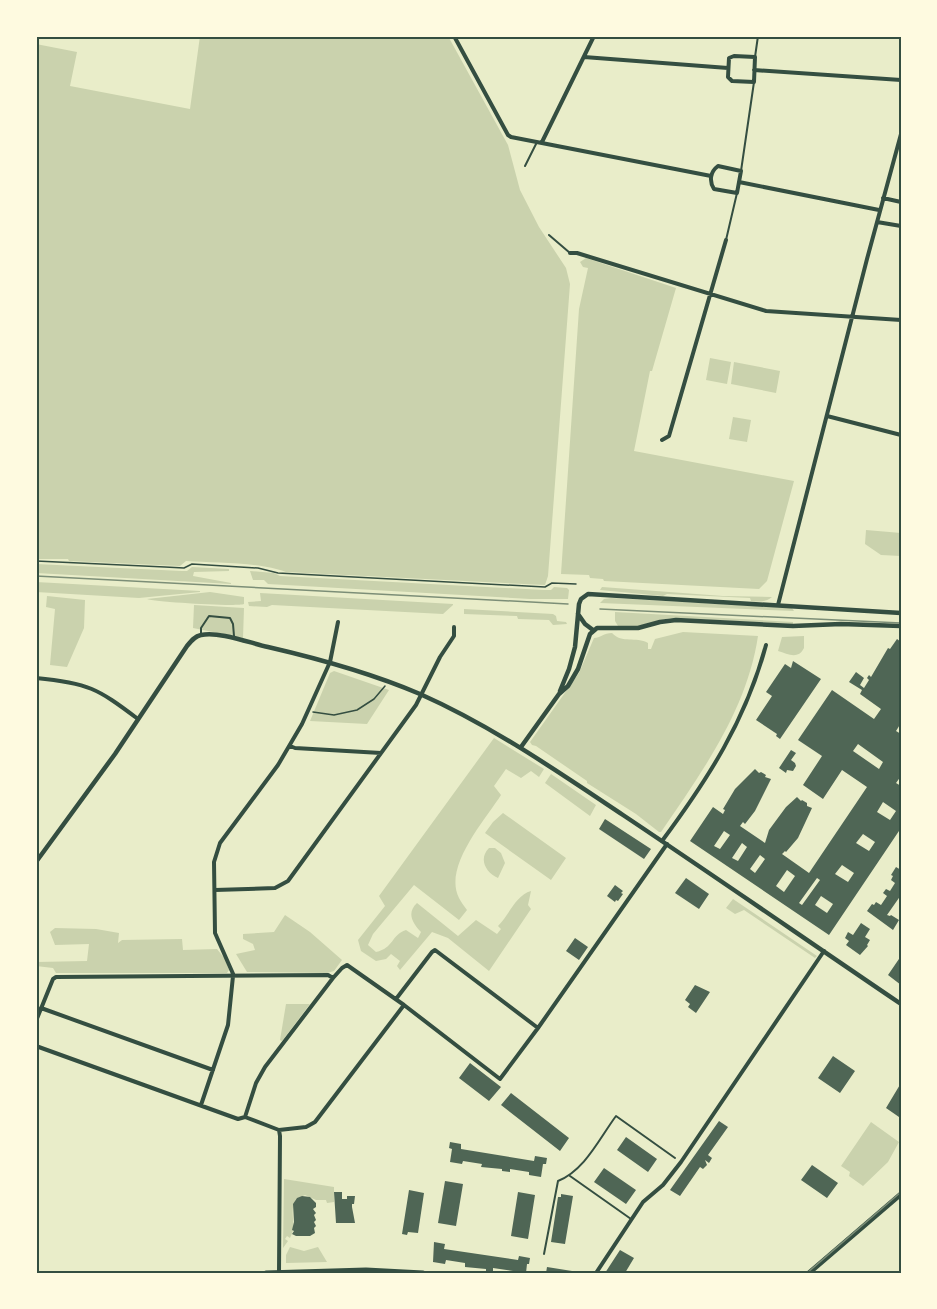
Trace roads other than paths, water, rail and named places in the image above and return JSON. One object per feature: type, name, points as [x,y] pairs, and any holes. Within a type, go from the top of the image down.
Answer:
[{"type":"main road","points":[[809,1273],[901,1194]]},
{"type":"main road","points":[[266,1273],[366,1270],[423,1273]]},
{"type":"street","points":[[454,36],[508,135],[513,138],[711,176]]},
{"type":"street","points":[[539,142],[594,36]]},
{"type":"street","points":[[584,57],[728,68]]},
{"type":"street","points":[[731,57],[755,57],[754,82],[732,81],[728,77],[731,57]]},
{"type":"street","points":[[754,70],[901,80]]},
{"type":"street","points":[[778,605],[901,134]]},
{"type":"street","points":[[718,166],[741,171],[737,193],[714,189],[711,176],[718,166]]},
{"type":"street","points":[[739,182],[880,210]]},
{"type":"street","points":[[884,198],[901,202]]},
{"type":"street","points":[[877,222],[901,226]]},
{"type":"street","points":[[662,440],[669,436],[726,240]]},
{"type":"street","points":[[570,254],[577,253],[766,311],[901,320]]},
{"type":"street","points":[[827,416],[901,435]]},
{"type":"street","points":[[559,694],[575,647],[581,599],[592,594],[901,613]]},
{"type":"street","points":[[578,614],[593,630]]},
{"type":"street","points":[[521,747],[559,694],[568,686],[578,669],[593,630],[597,628],[638,628],[670,620],[797,626],[841,624],[901,626]]},
{"type":"street","points":[[201,1105],[228,1025],[234,976],[216,936],[214,862],[218,847],[290,746],[330,662],[338,622]]},
{"type":"street","points":[[215,891],[275,888],[286,882],[411,714],[440,657],[454,636],[454,627]]},
{"type":"street","points":[[36,862],[139,720],[187,646],[195,637],[201,635],[233,639],[330,662],[388,681],[473,720],[521,747],[665,842],[901,1004]]},
{"type":"street","points":[[245,1117],[256,1083],[265,1067],[333,978],[347,965],[396,999],[500,1079],[538,1028],[665,842],[728,744],[747,701],[766,645]]},
{"type":"street","points":[[36,678],[71,682],[90,687],[110,697],[139,720]]},
{"type":"street","points":[[290,746],[381,753]]},
{"type":"street","points":[[396,999],[435,950],[538,1028]]},
{"type":"street","points":[[596,1273],[643,1202],[668,1180],[824,951]]},
{"type":"street","points":[[36,1021],[53,979],[56,977],[328,975],[333,978]]},
{"type":"street","points":[[36,1046],[238,1119],[245,1117],[279,1130],[306,1127],[315,1122],[404,1005]]},
{"type":"street","points":[[41,1008],[213,1070]]},
{"type":"street","points":[[279,1130],[279,1272]]},
{"type":"lane","points":[[755,57],[758,36]]},
{"type":"lane","points":[[741,171],[754,82]]},
{"type":"lane","points":[[525,166],[539,142]]},
{"type":"lane","points":[[726,240],[737,193]]},
{"type":"lane","points":[[549,235],[570,254]]},
{"type":"lane","points":[[201,635],[203,621],[209,616],[228,617],[234,624],[233,639]]},
{"type":"lane","points":[[544,1254],[558,1181],[570,1176],[581,1165],[616,1116],[675,1158]]},
{"type":"lane","points":[[570,1176],[631,1219]]},
{"type":"tram line","points":[[36,576],[568,604]]},
{"type":"tram line","points":[[600,609],[901,623]]},
{"type":"tram line","points":[[807,1273],[901,1192]]}]
